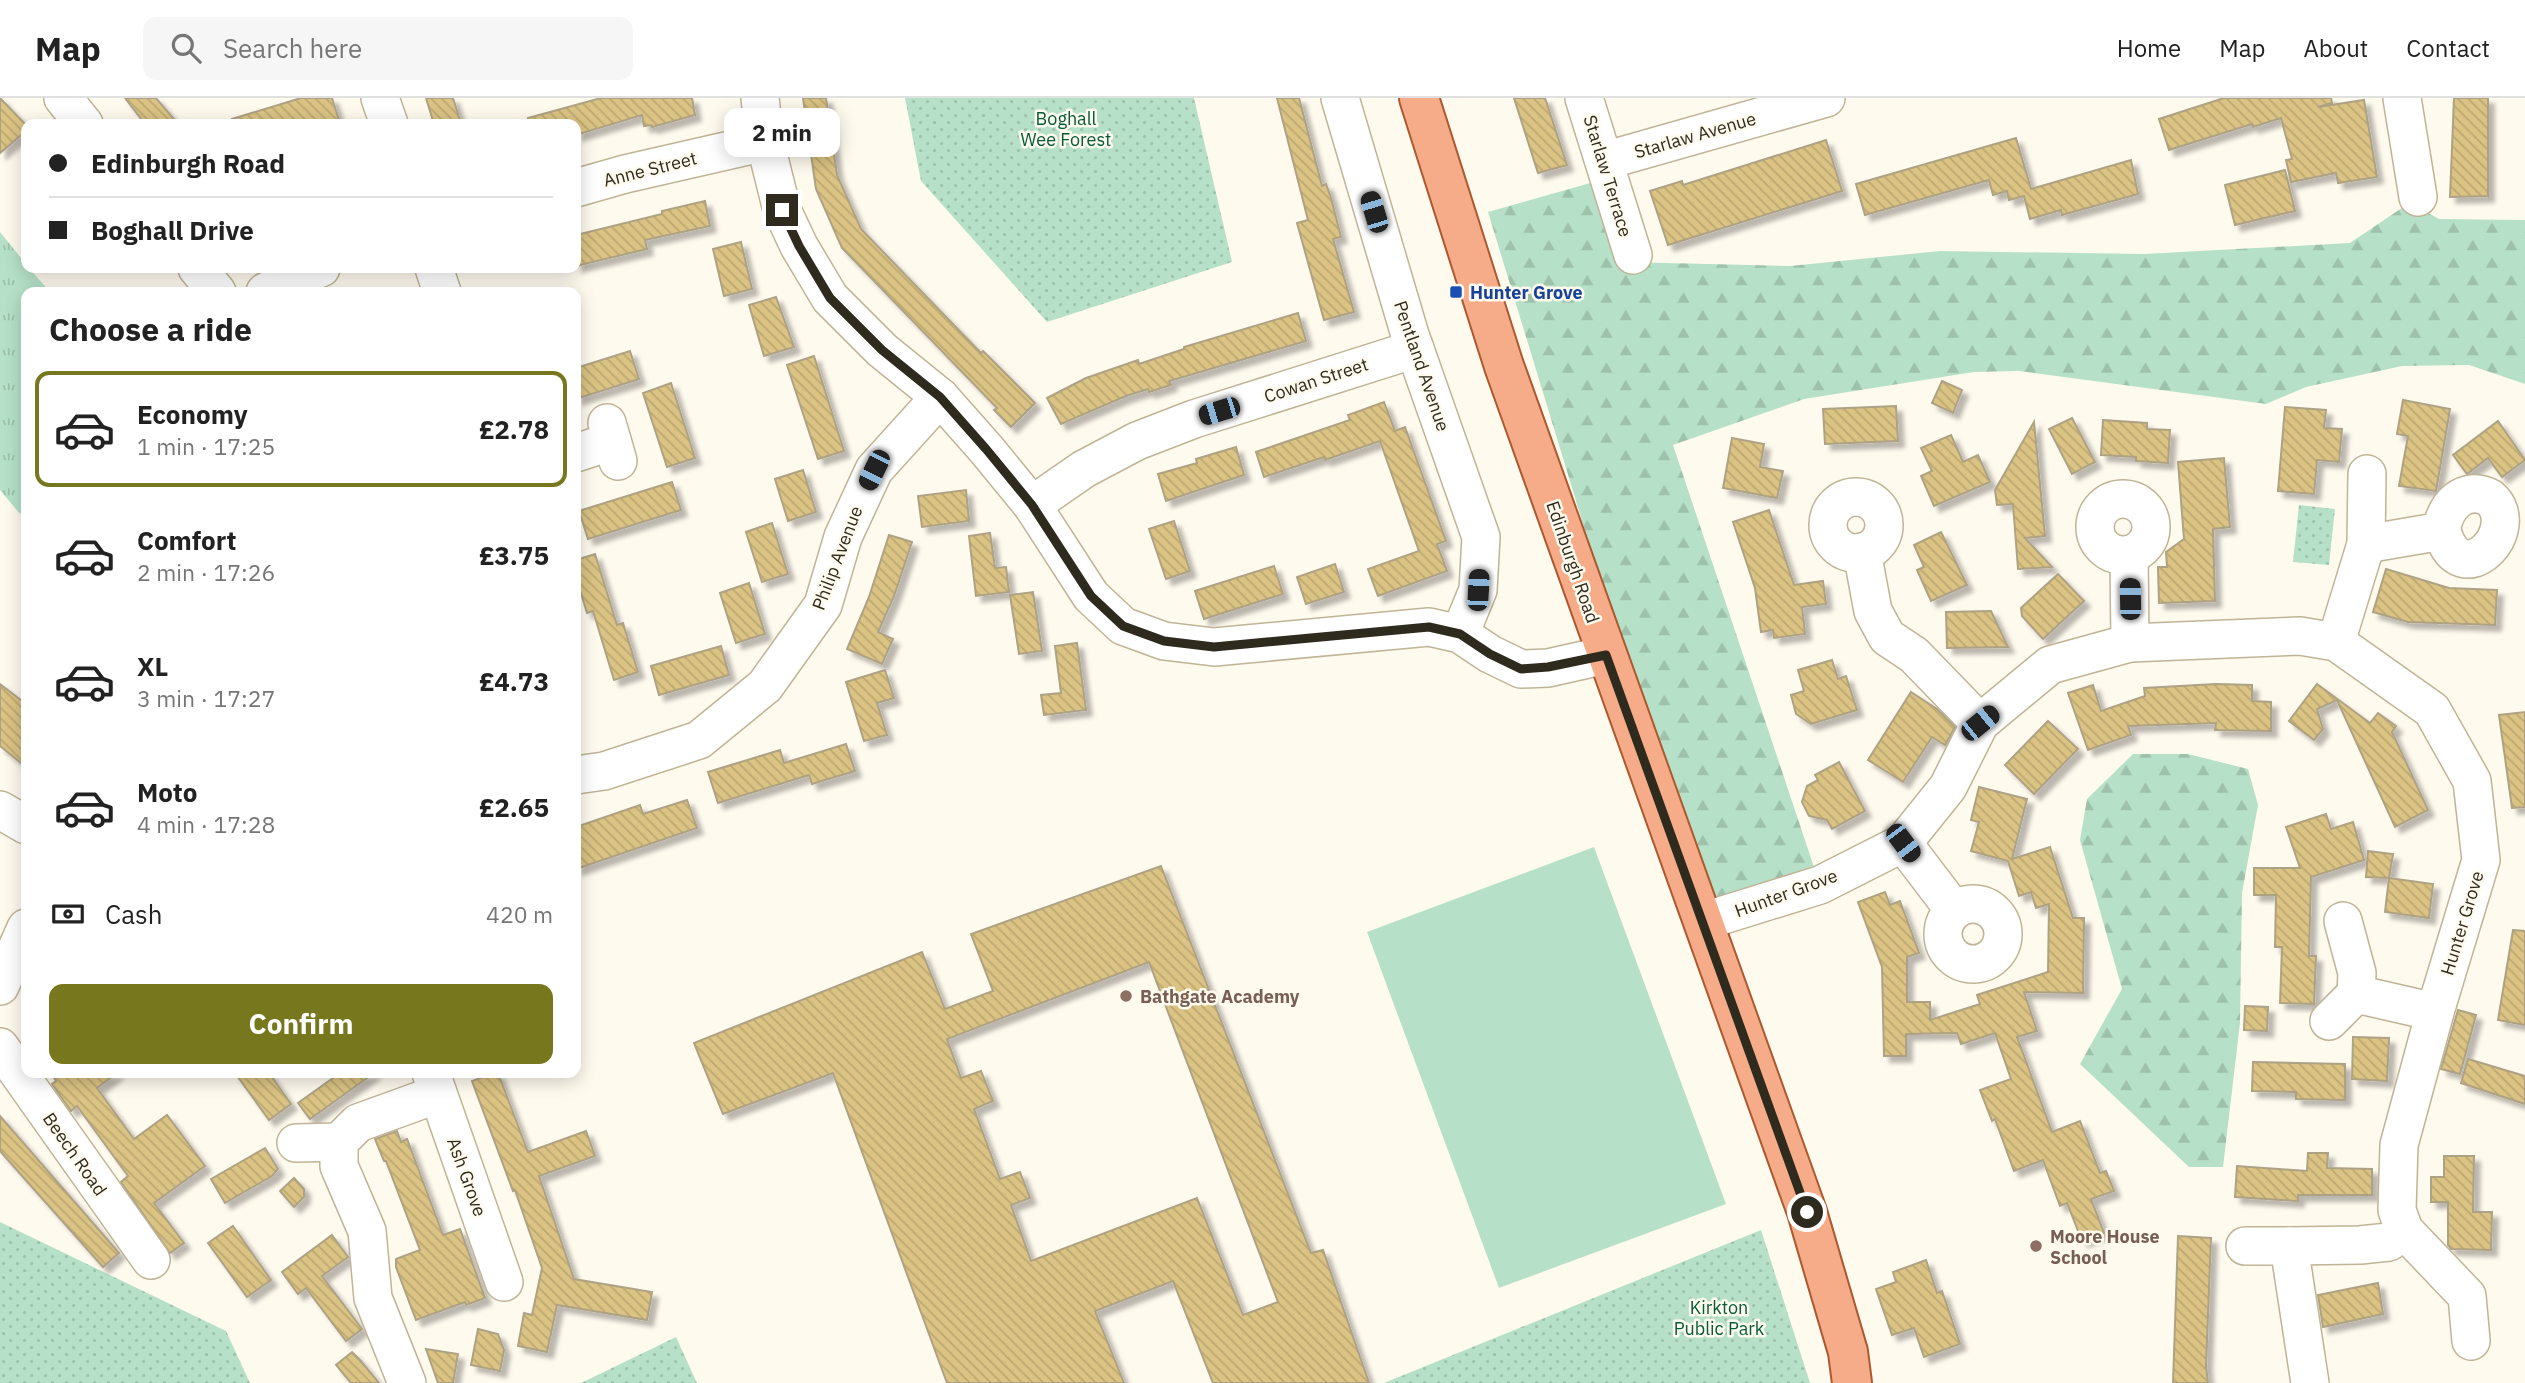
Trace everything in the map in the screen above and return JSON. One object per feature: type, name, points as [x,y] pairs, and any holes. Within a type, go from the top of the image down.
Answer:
[{"type":"main road","name":"Edinburgh Road","points":[[1419,98],[1504,366],[1807,1212],[1848,1352],[1852,1383]]},
{"type":"street","points":[[63,98],[80,119]]},
{"type":"street","points":[[380,98],[387,119]]},
{"type":"street","points":[[760,98],[765,142],[782,210],[799,246],[830,298],[882,350],[940,397],[1032,505],[1091,596],[1123,626],[1164,641],[1214,647],[1429,627],[1460,634],[1490,654],[1521,669],[1548,667],[1606,655]]},
{"type":"street","name":"Pentland Avenue","points":[[1340,98],[1415,349],[1481,537],[1478,590],[1460,634]]},
{"type":"street","name":"Starlaw Terrace","points":[[1584,98],[1633,255]]},
{"type":"street","name":"Starlaw Avenue","points":[[1604,161],[1826,98]]},
{"type":"street","points":[[2402,98],[2418,197]]},
{"type":"street","name":"Anne Street","points":[[581,187],[765,142]]},
{"type":"street","points":[[201,273],[213,287]]},
{"type":"street","points":[[275,287],[305,273]]},
{"type":"street","name":"Cowan Street","points":[[1032,505],[1084,469],[1137,440],[1194,419],[1415,349]]},
{"type":"street","name":"Philip Avenue","points":[[581,774],[604,771],[699,740],[765,686],[823,605],[842,537],[874,470],[940,397]]},
{"type":"street","points":[[581,451],[612,442]]},
{"type":"street","points":[[2336,642],[2366,544],[2367,474]]},
{"type":"street","points":[[2366,544],[2442,531]]},
{"type":"street","points":[[1862,552],[1873,611],[1887,637],[1914,655],[1980,723]]},
{"type":"street","points":[[2129,555],[2130,643]]},
{"type":"street","name":"Hunter Grove","points":[[1704,922],[1820,885],[1903,843],[1948,787],[1980,723],[2050,665],[2130,643],[2300,636],[2336,642],[2432,710],[2472,781],[2481,860],[2399,1144],[2397,1210],[2404,1230]]},
{"type":"street","points":[[0,810],[21,822]]},
{"type":"street","points":[[1903,843],[1954,910]]},
{"type":"street","points":[[2329,1021],[2356,994],[2357,972],[2343,921]]},
{"type":"street","points":[[0,986],[21,939]]},
{"type":"street","points":[[2356,994],[2435,1012]]},
{"type":"street","name":"Beech Road","points":[[0,1047],[21,1077]]},
{"type":"street","name":"Beech Road","points":[[22,1078],[151,1260]]},
{"type":"street","points":[[296,1143],[339,1142],[358,1123],[434,1083]]},
{"type":"street","name":"Ash Grove","points":[[434,1083],[505,1282]]},
{"type":"street","points":[[339,1142],[340,1166],[367,1231],[373,1298],[407,1383]]},
{"type":"street","points":[[2245,1246],[2360,1245],[2389,1242],[2404,1230],[2467,1296],[2471,1341]]},
{"type":"street","points":[[2289,1246],[2310,1383]]},
{"type":"green space","name":"Boghall Wee Forest","points":[[905,98],[1194,98],[1232,262],[1047,322],[921,181]]},
{"type":"green space","points":[[1601,180],[1626,262],[1790,266],[1940,251],[2144,254],[2350,243],[2418,197],[2423,210],[2439,219],[2525,220],[2525,384],[2469,365],[2402,366],[2306,387],[2266,404],[2019,371],[1974,372],[1804,399],[1673,445],[1820,885],[1704,921],[1488,212]]},
{"type":"green space","points":[[0,232],[21,258],[21,273],[33,273],[46,287],[21,287],[21,513],[0,490]]},
{"type":"green space","points":[[2299,505],[2335,509],[2329,565],[2293,562]]},
{"type":"green space","points":[[2133,754],[2188,754],[2248,769],[2258,805],[2242,893],[2240,1023],[2223,1167],[2189,1167],[2080,1064],[2122,989],[2080,840],[2087,799]]},
{"type":"green space","points":[[1594,847],[1726,1204],[1499,1288],[1367,932]]},
{"type":"green space","points":[[0,1222],[226,1331],[250,1383],[0,1383]]},
{"type":"green space","name":"Kirkton Public Park","points":[[1761,1230],[1810,1383],[1384,1383]]},
{"type":"green space","points":[[676,1337],[697,1383],[581,1383]]},
{"type":"building","points":[[0,98],[21,120],[21,135],[0,153]]},
{"type":"building","points":[[125,98],[156,98],[174,119],[141,119]]},
{"type":"building","points":[[301,98],[332,98],[338,119],[232,119]]},
{"type":"building","points":[[426,98],[453,98],[459,119],[432,119]]},
{"type":"building","points":[[601,98],[692,98],[695,115],[652,127],[644,126],[642,115],[581,133],[581,119],[528,118]]},
{"type":"building","points":[[803,98],[826,98],[837,175],[861,229],[981,353],[983,351],[1035,403],[1011,427],[994,410],[997,408],[842,248],[816,189]]},
{"type":"building","points":[[1277,98],[1299,98],[1322,186],[1326,184],[1331,198],[1341,237],[1333,239],[1354,312],[1324,320],[1297,223],[1308,220]]},
{"type":"building","points":[[1514,98],[1545,98],[1567,165],[1538,173]]},
{"type":"building","points":[[2224,98],[2331,98],[2332,103],[2318,107],[2364,100],[2377,177],[2338,183],[2336,173],[2291,182],[2286,160],[2292,159],[2281,118],[2253,127],[2252,124],[2169,150],[2159,119]]},
{"type":"building","points":[[2454,98],[2488,98],[2488,196],[2450,197]]},
{"type":"building","points":[[2016,138],[2031,189],[2131,160],[2138,194],[2062,215],[2061,210],[2030,219],[2024,196],[2009,200],[2007,191],[1993,195],[1989,180],[1865,215],[1856,184]]},
{"type":"building","points":[[1826,140],[1842,191],[1668,245],[1650,191],[1682,181],[1683,185]]},
{"type":"building","points":[[2285,170],[2295,211],[2235,225],[2225,185]]},
{"type":"building","points":[[705,201],[710,226],[645,240],[647,249],[581,265],[581,234],[662,214],[662,211]]},
{"type":"building","points":[[741,242],[752,289],[724,296],[713,249]]},
{"type":"building","points":[[776,297],[794,347],[764,356],[749,305]]},
{"type":"building","points":[[1298,313],[1306,341],[1169,381],[1171,385],[1126,396],[1061,424],[1047,398],[1086,378],[1138,360],[1139,364],[1184,347]]},
{"type":"building","points":[[630,351],[639,379],[581,397],[581,366]]},
{"type":"building","points":[[814,356],[844,451],[818,459],[787,365]]},
{"type":"building","points":[[1942,381],[1962,390],[1953,413],[1932,403]]},
{"type":"building","points":[[671,383],[695,458],[667,467],[643,393]]},
{"type":"building","points":[[2403,400],[2450,409],[2436,491],[2399,486],[2408,436],[2397,434]]},
{"type":"building","points":[[1384,402],[1395,431],[1405,427],[1446,541],[1437,544],[1447,571],[1378,596],[1368,569],[1419,551],[1380,441],[1264,477],[1256,452],[1350,420],[1348,415]]},
{"type":"building","points":[[1896,406],[1898,441],[1825,444],[1823,409]]},
{"type":"building","points":[[2285,407],[2326,410],[2324,428],[2342,429],[2339,462],[2317,460],[2314,494],[2278,491]]},
{"type":"building","points":[[2072,418],[2095,462],[2072,474],[2049,429]]},
{"type":"building","points":[[2103,420],[2147,423],[2147,429],[2170,430],[2168,463],[2136,461],[2136,457],[2101,455]]},
{"type":"building","points":[[2498,421],[2525,460],[2502,477],[2488,458],[2467,474],[2453,455]]},
{"type":"building","points":[[2034,422],[2045,536],[2025,538],[2052,567],[2018,569],[2013,504],[1997,505],[1995,490]]},
{"type":"building","points":[[1951,435],[1963,462],[1978,455],[1990,482],[1934,506],[1921,476],[1932,471],[1921,448]]},
{"type":"building","points":[[1732,438],[1764,444],[1760,467],[1783,471],[1777,498],[1723,488]]},
{"type":"building","points":[[1236,447],[1244,475],[1166,501],[1158,474],[1197,463],[1196,459]]},
{"type":"building","points":[[2224,458],[2230,527],[2213,529],[2215,601],[2159,603],[2158,567],[2167,567],[2166,552],[2184,539],[2178,462]]},
{"type":"building","points":[[803,470],[816,512],[788,521],[775,479]]},
{"type":"building","points":[[672,482],[681,510],[588,539],[581,510]]},
{"type":"building","points":[[966,490],[969,521],[922,527],[918,496]]},
{"type":"building","points":[[1769,510],[1794,585],[1823,581],[1826,604],[1802,607],[1805,634],[1774,638],[1773,630],[1761,632],[1755,588],[1733,522]]},
{"type":"building","points":[[1174,521],[1190,571],[1166,579],[1149,529]]},
{"type":"building","points":[[772,523],[788,574],[762,582],[746,532]]},
{"type":"building","points":[[1941,532],[1967,585],[1931,601],[1917,570],[1924,567],[1914,545]]},
{"type":"building","points":[[990,533],[995,568],[1006,567],[1009,592],[976,596],[969,536]]},
{"type":"building","points":[[889,535],[912,542],[894,596],[878,632],[893,639],[882,664],[847,649],[869,597]]},
{"type":"building","points":[[595,554],[617,625],[623,623],[638,672],[614,680],[593,611],[587,613],[581,593],[581,558]]},
{"type":"building","points":[[1335,564],[1344,592],[1306,604],[1297,577]]},
{"type":"building","points":[[1274,566],[1283,594],[1204,619],[1195,591]]},
{"type":"building","points":[[2386,569],[2449,588],[2497,590],[2495,625],[2408,622],[2373,612]]},
{"type":"building","points":[[2058,574],[2084,601],[2043,639],[2022,616],[2021,608]]},
{"type":"building","points":[[749,583],[765,634],[736,643],[720,593]]},
{"type":"building","points":[[1033,592],[1042,651],[1019,654],[1010,595]]},
{"type":"building","points":[[1991,611],[2008,647],[1947,648],[1946,612]]},
{"type":"building","points":[[1077,643],[1086,710],[1044,715],[1041,695],[1061,693],[1055,646]]},
{"type":"building","points":[[721,646],[729,675],[659,695],[651,666]]},
{"type":"building","points":[[1832,660],[1838,679],[1846,676],[1857,710],[1811,724],[1796,714],[1791,695],[1804,691],[1798,670]]},
{"type":"building","points":[[885,670],[894,698],[877,703],[887,735],[864,741],[846,682]]},
{"type":"building","points":[[0,684],[21,700],[21,763],[0,746]]},
{"type":"building","points":[[2317,684],[2370,723],[2378,713],[2396,726],[2392,732],[2428,810],[2395,827],[2337,700],[2317,709],[2323,729],[2314,740],[2289,721]]},
{"type":"building","points":[[2093,685],[2101,711],[2145,696],[2144,688],[2252,685],[2252,701],[2271,702],[2271,731],[2215,730],[2216,723],[2128,726],[2131,735],[2088,750],[2068,693]]},
{"type":"building","points":[[1911,692],[1937,709],[1955,727],[1945,745],[1932,737],[1903,782],[1868,760]]},
{"type":"building","points":[[2525,712],[2525,807],[2512,808],[2499,715]]},
{"type":"building","points":[[2048,721],[2078,749],[2034,794],[2005,765]]},
{"type":"building","points":[[846,744],[855,771],[812,784],[809,775],[718,803],[708,772],[780,750],[784,763]]},
{"type":"building","points":[[1839,762],[1865,811],[1832,829],[1827,820],[1809,816],[1802,802],[1807,786],[1818,780],[1815,775]]},
{"type":"building","points":[[1979,787],[2027,799],[2012,859],[2050,847],[2073,918],[2084,918],[2083,993],[2024,992],[2037,1031],[2017,1037],[2052,1132],[2080,1121],[2100,1173],[2106,1171],[2114,1191],[2091,1199],[2104,1233],[2082,1241],[2067,1203],[2060,1206],[2043,1160],[2014,1171],[1995,1119],[1992,1121],[1980,1090],[2011,1079],[1995,1033],[1961,1044],[1957,1033],[1906,1034],[1906,1056],[1884,1056],[1882,967],[1858,902],[1885,892],[1890,905],[1900,901],[1919,953],[1907,957],[1907,1002],[1930,1002],[1930,1020],[1980,1004],[1977,995],[2048,972],[2049,904],[2036,908],[2031,892],[2019,896],[2008,861],[1971,851],[1979,822],[1971,820]]},
{"type":"building","points":[[687,800],[697,828],[581,867],[581,825],[640,805],[643,814]]},
{"type":"building","points":[[2326,814],[2331,829],[2353,822],[2364,860],[2311,877],[2309,956],[2316,956],[2314,1004],[2280,1003],[2282,947],[2275,947],[2276,895],[2254,895],[2254,868],[2300,868],[2286,827]]},
{"type":"building","points":[[2368,851],[2393,854],[2389,878],[2366,877]]},
{"type":"building","points":[[1161,866],[1311,1253],[1323,1250],[1369,1383],[1213,1383],[1173,1281],[1095,1311],[1124,1383],[947,1383],[833,1073],[723,1114],[694,1043],[922,952],[945,1009],[993,991],[971,934]],"holes":[[[1149,962],[1278,1302],[1243,1315],[1197,1198],[1031,1261],[1011,1205],[1030,1198],[1020,1172],[1000,1179],[974,1109],[993,1101],[981,1071],[961,1078],[947,1039]]]},
{"type":"building","points":[[2389,878],[2433,884],[2429,918],[2385,912]]},
{"type":"building","points":[[2513,930],[2525,931],[2525,1025],[2498,1020]]},
{"type":"building","points":[[2245,1006],[2268,1007],[2267,1031],[2244,1030]]},
{"type":"building","points":[[2458,1010],[2476,1015],[2460,1074],[2441,1069]]},
{"type":"building","points":[[2353,1037],[2389,1038],[2387,1081],[2352,1079]]},
{"type":"building","points":[[2468,1059],[2525,1076],[2525,1104],[2461,1083]]},
{"type":"building","points":[[2253,1062],[2345,1064],[2345,1100],[2296,1099],[2296,1092],[2252,1091]]},
{"type":"building","points":[[54,1078],[110,1078],[97,1088],[134,1139],[167,1115],[205,1166],[154,1203],[184,1243],[170,1253],[121,1182],[128,1176],[77,1106],[71,1111],[52,1084],[56,1081]]},
{"type":"building","points":[[239,1078],[273,1078],[291,1104],[269,1120]]},
{"type":"building","points":[[333,1078],[367,1078],[310,1119],[298,1103]]},
{"type":"building","points":[[480,1078],[500,1078],[528,1152],[586,1131],[595,1156],[539,1176],[574,1279],[652,1292],[647,1320],[557,1305],[547,1352],[518,1346],[524,1313],[532,1315],[542,1268],[472,1081]]},
{"type":"building","points":[[0,1116],[119,1253],[103,1267],[0,1151]]},
{"type":"building","points":[[397,1131],[401,1142],[407,1139],[443,1235],[460,1229],[485,1298],[466,1305],[465,1302],[416,1320],[396,1267],[396,1259],[420,1250],[375,1139]]},
{"type":"building","points":[[265,1148],[278,1169],[272,1176],[225,1203],[211,1179]]},
{"type":"building","points":[[2308,1153],[2328,1153],[2327,1168],[2372,1169],[2372,1195],[2298,1195],[2298,1201],[2235,1197],[2237,1166],[2307,1171]]},
{"type":"building","points":[[2444,1156],[2474,1156],[2473,1212],[2492,1212],[2491,1250],[2451,1249],[2448,1245],[2448,1202],[2431,1202],[2431,1177],[2444,1177]]},
{"type":"building","points":[[294,1178],[304,1189],[304,1197],[294,1207],[280,1191]]},
{"type":"building","points":[[233,1226],[271,1280],[247,1297],[208,1243]]},
{"type":"building","points":[[332,1235],[348,1257],[322,1276],[362,1329],[346,1341],[306,1288],[298,1294],[282,1272]]},
{"type":"building","points":[[2178,1236],[2211,1238],[2206,1366],[2208,1383],[2173,1383]]},
{"type":"building","points":[[1926,1260],[1937,1293],[1942,1291],[1960,1344],[1924,1357],[1914,1328],[1892,1335],[1876,1289],[1896,1282],[1893,1272]]},
{"type":"building","points":[[2378,1283],[2383,1314],[2323,1327],[2318,1295]]},
{"type":"building","points":[[478,1329],[498,1334],[504,1350],[500,1371],[471,1365]]},
{"type":"building","points":[[426,1349],[458,1354],[453,1383],[438,1383]]},
{"type":"building","points":[[352,1352],[379,1383],[351,1383],[336,1365]]},
{"type":"place","name":"Hunter Grove","points":[[1456,292]]},
{"type":"place","name":"Bathgate Academy","points":[[1126,996]]},
{"type":"place","name":"Moore House School","points":[[2036,1246]]},
{"type":"route","points":[[782,210],[799,246],[830,298],[882,350],[940,397],[1032,505],[1091,596],[1123,626],[1164,641],[1214,647],[1429,627],[1460,634],[1490,654],[1521,669],[1548,667],[1606,655],[1807,1212]]}]
